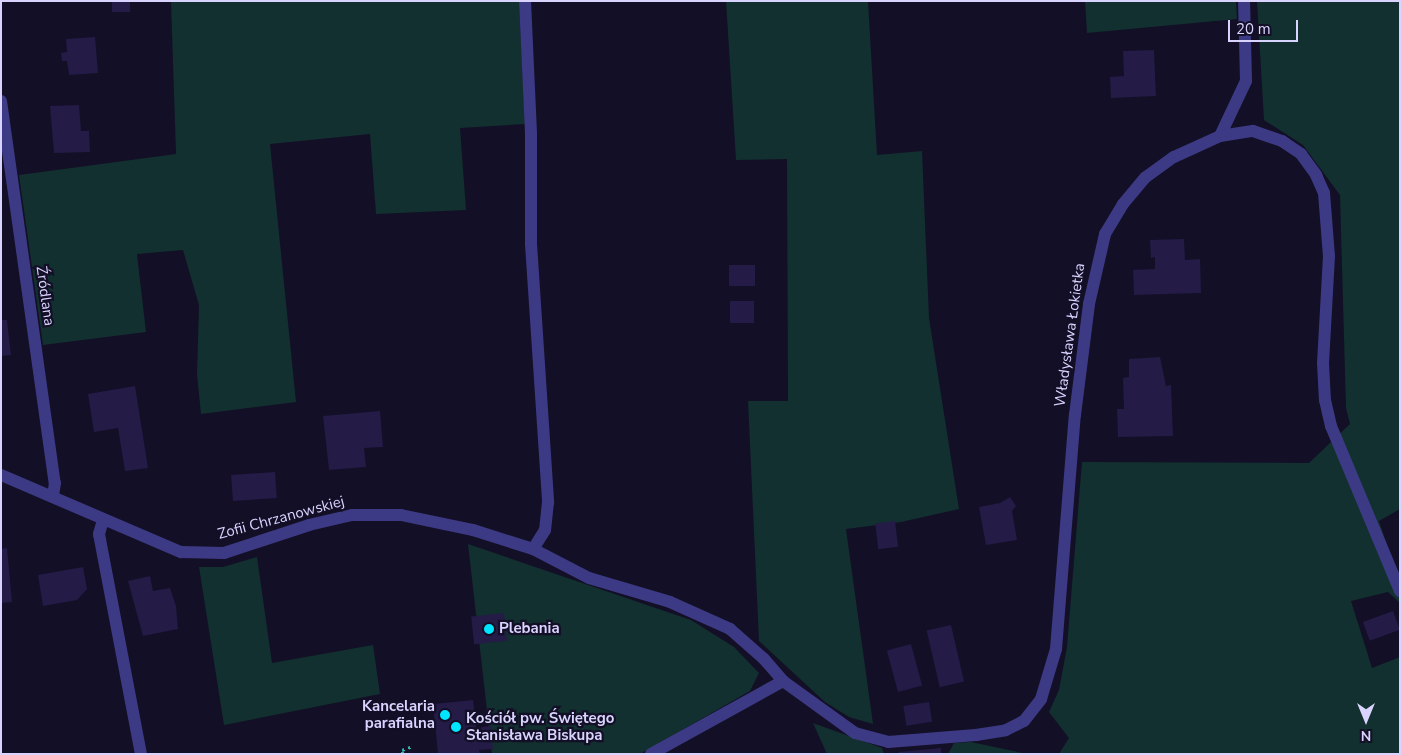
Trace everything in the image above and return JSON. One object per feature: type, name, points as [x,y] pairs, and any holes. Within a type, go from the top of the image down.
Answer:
[{"type":"street","points":[[525,1],[531,134],[531,244],[548,502],[545,530],[534,549]]},
{"type":"street","points":[[1220,136],[1246,82],[1244,1]]},
{"type":"street","name":"Źródlana","points":[[1,101],[55,483],[53,496]]},
{"type":"street","name":"Władysława Łokietka","points":[[783,681],[855,733],[888,742],[976,735],[1006,730],[1024,721],[1041,699],[1056,649],[1079,387],[1089,304],[1105,234],[1123,204],[1146,177],[1174,157],[1220,136],[1253,131],[1282,141],[1301,154],[1316,174],[1324,192],[1329,256],[1323,363],[1325,400],[1332,426],[1400,591]]},
{"type":"street","name":"Zofii Chrzanowskiej","points":[[1,474],[103,520],[181,552],[224,553],[309,525],[352,515],[401,515],[473,530],[534,549],[589,578],[670,602],[730,630],[764,659],[783,681]]},
{"type":"street","points":[[103,520],[99,534],[141,754]]},
{"type":"street","points":[[651,754],[783,681]]},
{"type":"path","points":[[403,754],[402,750],[412,746]]},
{"type":"green space","points":[[171,1],[519,1],[525,124],[460,128],[466,210],[376,214],[370,134],[270,144],[296,402],[201,414],[197,375],[199,305],[183,250],[137,254],[146,332],[43,345],[19,175],[176,154]]},
{"type":"green space","points":[[726,1],[868,1],[877,155],[922,151],[929,318],[959,509],[901,522],[846,529],[873,724],[849,717],[825,702],[759,641],[748,401],[788,401],[787,159],[736,160]]},
{"type":"green space","points":[[1085,1],[1236,1],[1237,19],[1087,33]]},
{"type":"green space","points":[[1257,1],[1400,1],[1400,509],[1379,521],[1400,584],[1400,603],[1388,592],[1351,601],[1372,668],[1400,657],[1400,754],[1059,754],[1069,738],[1049,712],[1059,690],[1067,647],[1082,462],[1309,463],[1350,424],[1346,408],[1340,195],[1303,145],[1264,120]]},
{"type":"green space","points":[[468,544],[691,620],[734,647],[759,673],[750,691],[640,754],[492,754]]},
{"type":"green space","points":[[257,557],[272,663],[373,645],[380,694],[224,725],[199,567],[223,567]]},
{"type":"green space","points":[[813,723],[882,748],[884,754],[827,754]]},
{"type":"green space","points":[[971,742],[1027,754],[948,754],[954,743]]},
{"type":"building","points":[[112,1],[130,1],[130,12],[112,12]]},
{"type":"building","points":[[95,37],[98,73],[69,75],[67,61],[62,61],[61,53],[67,52],[66,39]]},
{"type":"building","points":[[1154,50],[1156,96],[1111,98],[1110,77],[1124,76],[1123,51]]},
{"type":"building","points":[[79,105],[81,131],[89,131],[90,152],[54,153],[50,106]]},
{"type":"building","points":[[1184,239],[1185,260],[1200,259],[1201,293],[1134,295],[1133,270],[1155,269],[1155,257],[1151,258],[1150,240]]},
{"type":"building","points":[[729,265],[755,265],[755,286],[729,286]]},
{"type":"building","points":[[730,301],[754,301],[754,323],[730,323]]},
{"type":"building","points":[[1,320],[7,320],[11,355],[1,356]]},
{"type":"building","points":[[1160,357],[1166,386],[1171,385],[1173,436],[1118,437],[1117,409],[1124,409],[1123,378],[1129,377],[1129,359]]},
{"type":"building","points":[[135,386],[148,468],[125,471],[118,428],[94,432],[88,394]]},
{"type":"building","points":[[380,411],[383,447],[364,448],[366,467],[329,470],[323,416]]},
{"type":"building","points":[[275,472],[277,498],[233,501],[231,475]]},
{"type":"building","points":[[1010,497],[1016,506],[1012,511],[1017,540],[986,545],[979,507],[1000,503]]},
{"type":"building","points":[[895,521],[898,547],[878,549],[875,523]]},
{"type":"building","points":[[7,548],[12,602],[1,603],[1,549]]},
{"type":"building","points":[[83,567],[87,589],[77,600],[43,606],[38,575]]},
{"type":"building","points":[[150,576],[153,591],[170,588],[176,606],[178,629],[143,636],[128,581]]},
{"type":"building","points":[[1393,611],[1400,630],[1370,641],[1363,622]]},
{"type":"building","name":"Plebania","points":[[504,613],[507,641],[474,644],[471,616]]},
{"type":"building","points":[[951,625],[964,682],[940,687],[927,631]]},
{"type":"building","points":[[911,644],[922,686],[898,692],[887,650]]},
{"type":"building","name":"Kościół pw. Świętego Stanisława Biskupa","points":[[473,700],[476,728],[491,726],[493,749],[479,750],[480,754],[438,754],[433,704]]},
{"type":"building","points":[[929,702],[932,722],[906,726],[903,706]]},
{"type":"building","points":[[941,748],[941,754],[899,754],[899,752]]},
{"type":"place","name":"Plebania","points":[[489,629]]},
{"type":"place","name":"Kancelaria parafialna","points":[[445,715]]},
{"type":"place","name":"Kościół pw. Świętego Stanisława Biskupa","points":[[456,727]]}]
